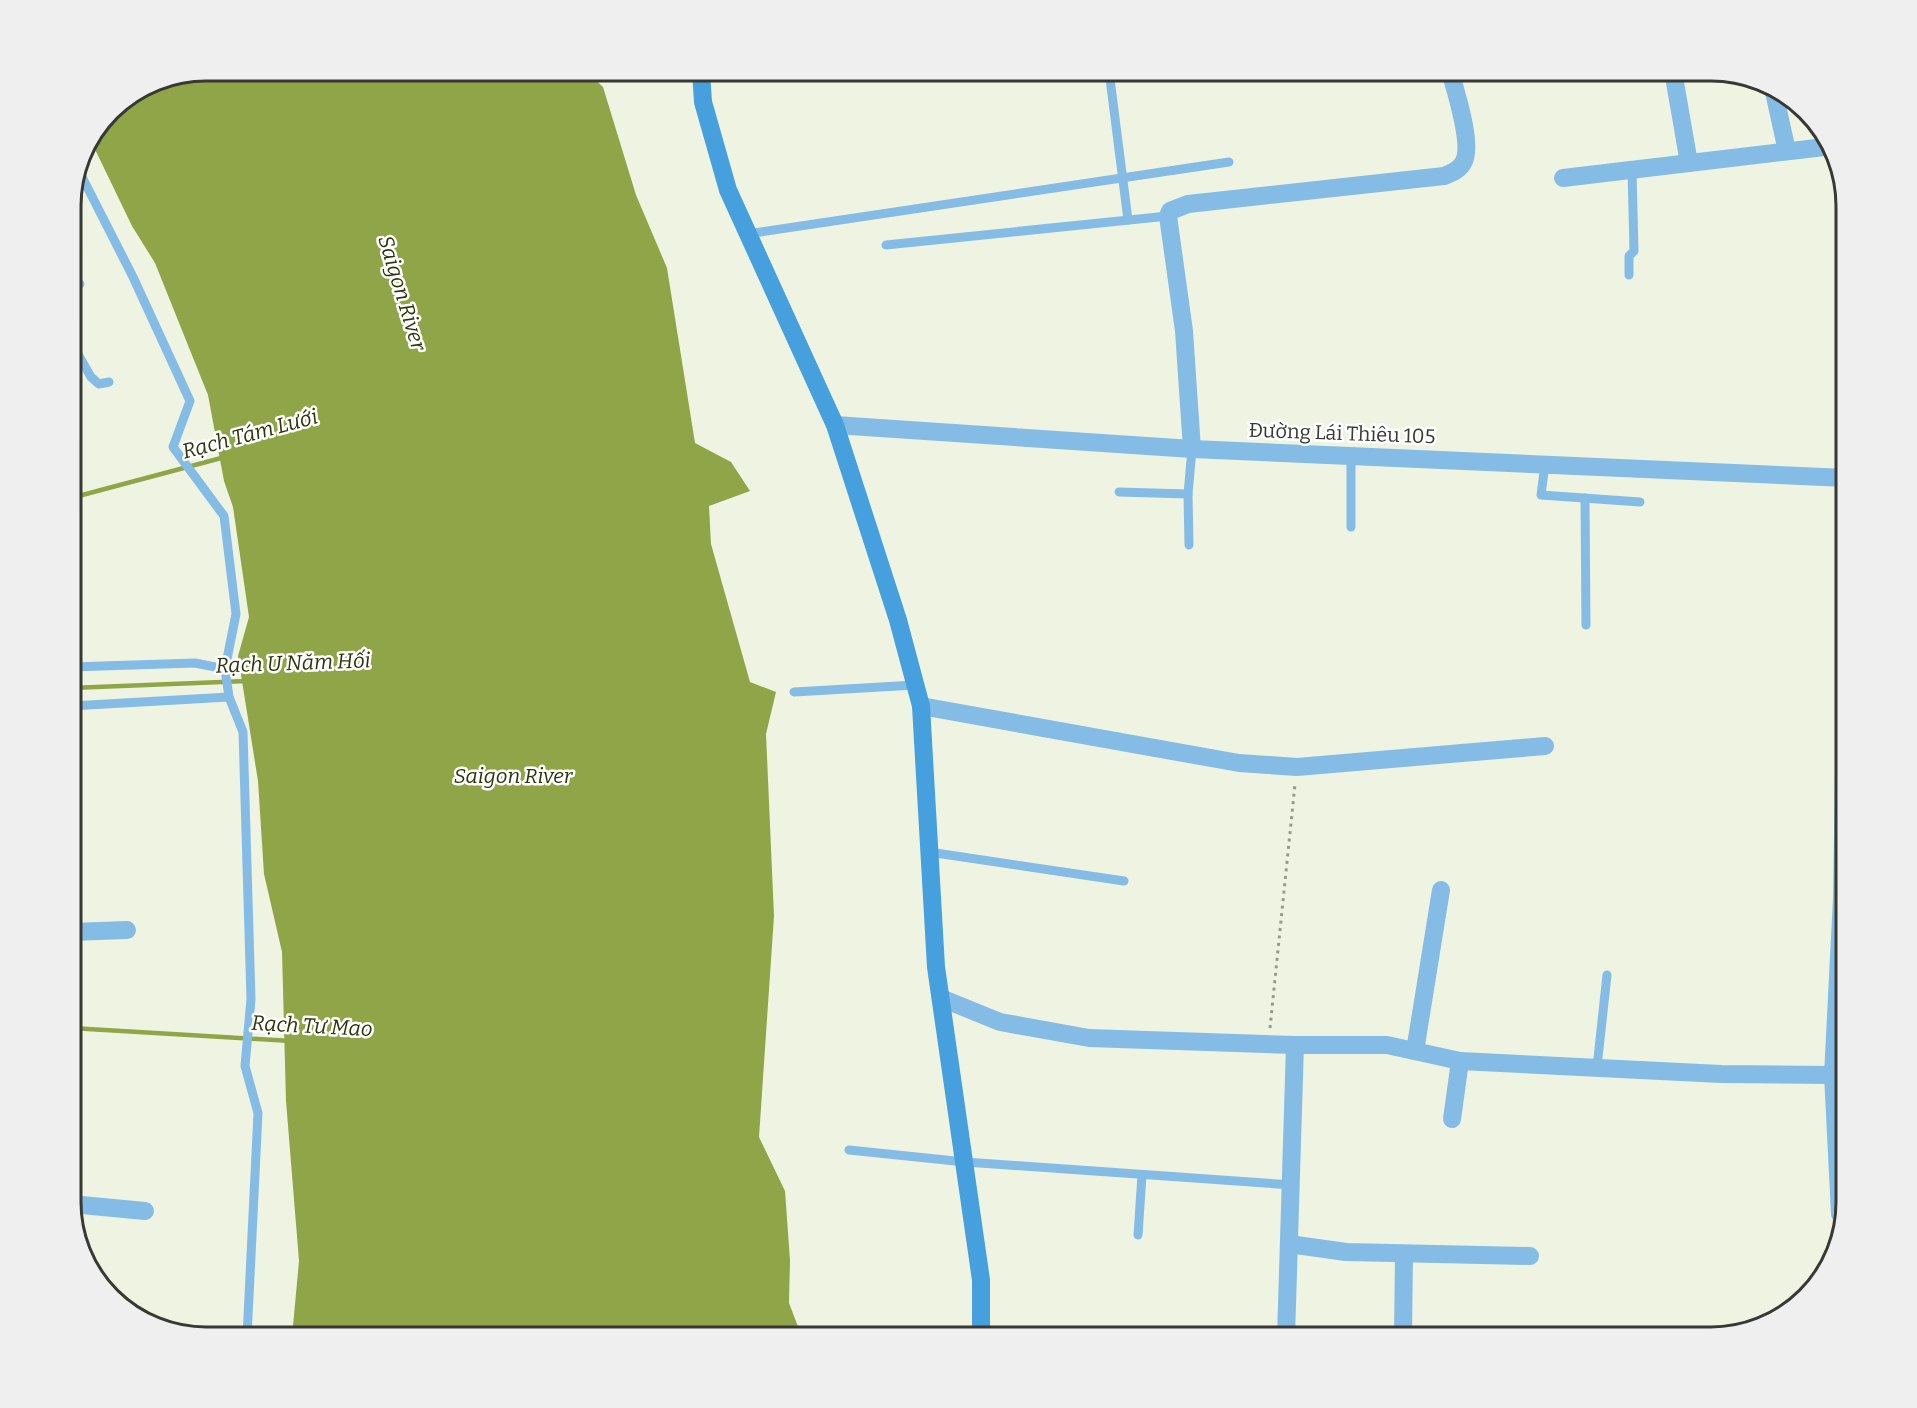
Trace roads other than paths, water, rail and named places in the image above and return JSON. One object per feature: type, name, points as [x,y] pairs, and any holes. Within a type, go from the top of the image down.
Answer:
[{"type":"street","points":[[702,81],[703,102],[728,190],[835,425],[898,620],[921,706],[936,967],[981,1280],[981,1327]]},
{"type":"street","points":[[1192,449],[1184,332],[1168,216],[1174,208],[1188,204],[1444,176],[1455,171],[1464,162],[1467,144],[1453,81]]},
{"type":"street","points":[[1675,81],[1689,163]]},
{"type":"street","points":[[1776,99],[1787,151]]},
{"type":"street","points":[[1563,178],[1821,147]]},
{"type":"street","name":"Đường Lái Thiêu 105","points":[[835,425],[1192,449],[1351,463],[1545,464],[1836,478]]},
{"type":"street","points":[[921,706],[1239,763],[1297,767],[1545,746]]},
{"type":"street","points":[[1415,1051],[1441,890]]},
{"type":"street","points":[[81,932],[127,930]]},
{"type":"street","points":[[941,998],[1000,1022],[1089,1038],[1295,1046],[1388,1045],[1460,1061],[1721,1074],[1833,1075]]},
{"type":"street","points":[[1836,1027],[1833,1075],[1836,1128]]},
{"type":"street","points":[[1286,1327],[1295,1046]]},
{"type":"street","points":[[1452,1119],[1460,1061]]},
{"type":"street","points":[[81,1205],[146,1211]]},
{"type":"street","points":[[1289,1244],[1346,1252],[1530,1256]]},
{"type":"street","points":[[1403,1327],[1404,1254]]},
{"type":"lane","points":[[1111,81],[1128,220]]},
{"type":"lane","points":[[747,234],[1125,182],[1229,162]]},
{"type":"lane","points":[[1629,275],[1629,256],[1634,251],[1632,170]]},
{"type":"lane","points":[[84,180],[133,277],[190,401],[173,447],[224,516],[236,614],[225,670],[229,695],[243,732],[250,999],[245,1065],[258,1113],[248,1327]]},
{"type":"lane","points":[[886,245],[1168,216]]},
{"type":"lane","points":[[81,360],[91,377],[99,384],[109,382]]},
{"type":"lane","points":[[1189,545],[1188,494],[1192,449]]},
{"type":"lane","points":[[1351,463],[1351,527]]},
{"type":"lane","points":[[1545,464],[1541,495],[1640,502]]},
{"type":"lane","points":[[1119,492],[1188,494]]},
{"type":"lane","points":[[1585,498],[1586,625]]},
{"type":"lane","points":[[81,667],[195,663],[225,670]]},
{"type":"lane","points":[[794,692],[915,685]]},
{"type":"lane","points":[[81,705],[229,695]]},
{"type":"lane","points":[[929,852],[1124,881]]},
{"type":"lane","points":[[1597,1067],[1607,975]]},
{"type":"lane","points":[[849,1150],[965,1162],[1292,1185]]},
{"type":"lane","points":[[1138,1235],[1142,1175]]},
{"type":"water","name":"Saigon River","points":[[206,81],[597,81],[603,87],[636,195],[667,268],[695,443],[731,462],[750,491],[709,506],[711,544],[750,682],[776,692],[766,734],[774,916],[759,1137],[785,1191],[790,1260],[789,1303],[798,1327],[293,1327],[299,1261],[286,1101],[282,952],[264,874],[258,781],[238,656],[249,617],[233,507],[224,481],[208,395],[155,263],[132,226],[95,149],[112,123],[123,112],[150,94],[173,85]]},
{"type":"waterway","name":"Rạch Tám Lưới","points":[[81,495],[225,457]]},
{"type":"waterway","name":"Rạch U Năm Hối","points":[[81,688],[247,681]]},
{"type":"waterway","name":"Rạch Tư Mao","points":[[81,1029],[291,1041]]}]
